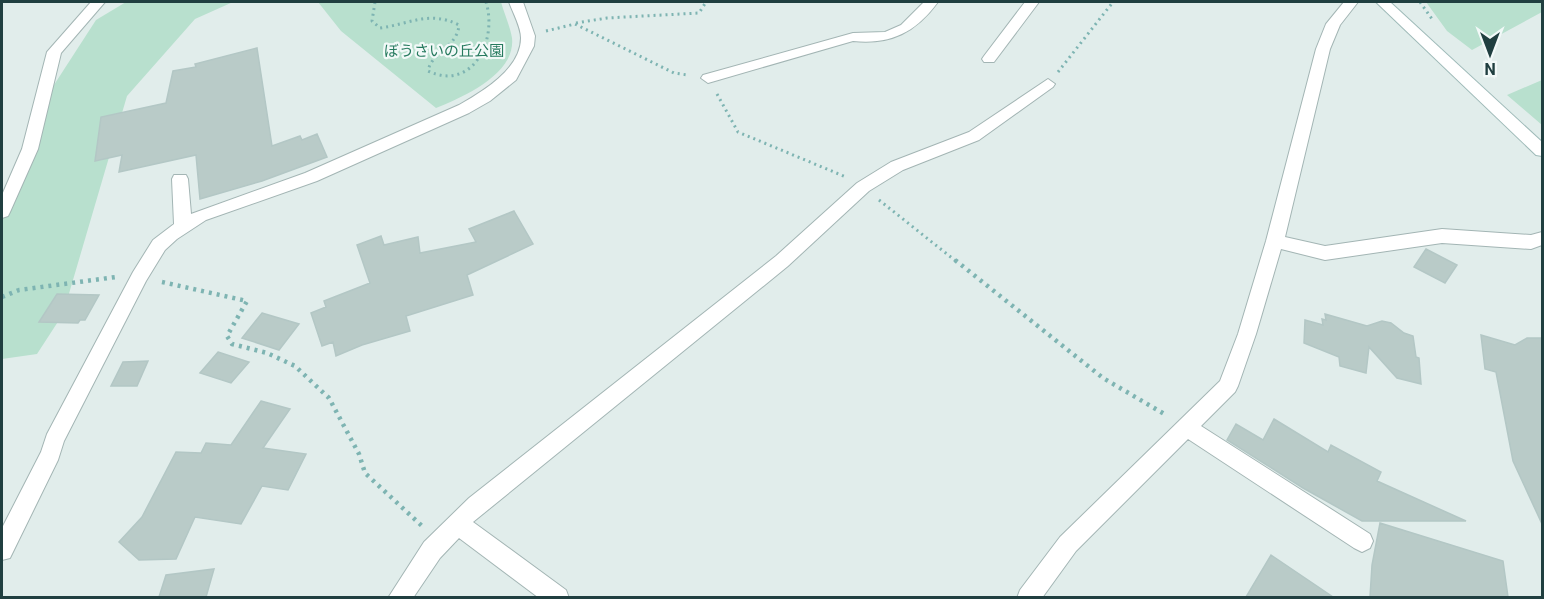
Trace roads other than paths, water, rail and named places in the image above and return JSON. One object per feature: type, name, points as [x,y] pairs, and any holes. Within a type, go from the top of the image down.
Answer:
[{"type":"street","points":[[2,212],[30,148],[54,52],[98,2]]},
{"type":"street","points":[[2,550],[51,453],[54,440],[139,277],[159,245],[183,225],[221,208],[310,177],[464,109],[485,97],[511,77],[527,46],[528,36],[516,2]]},
{"type":"street","points":[[708,78],[853,37],[875,40],[897,34],[920,15],[931,2]]},
{"type":"street","points":[[989,59],[1032,2]]},
{"type":"street","points":[[1383,2],[1542,151]]},
{"type":"street","points":[[1028,597],[1068,544],[1228,386],[1247,334],[1275,240],[1323,49],[1333,24],[1350,3]]},
{"type":"street","points":[[399,597],[440,543],[476,505],[782,261],[863,186],[897,166],[974,136],[1048,84]]},
{"type":"street","points":[[180,179],[183,225]]},
{"type":"street","points":[[1275,240],[1325,253],[1442,236],[1531,242],[1542,238]]},
{"type":"street","points":[[1185,426],[1362,541]]},
{"type":"street","points":[[458,524],[558,597]]},
{"type":"park label","name":"ぼうさいの丘公園","points":[[444,51]]}]
